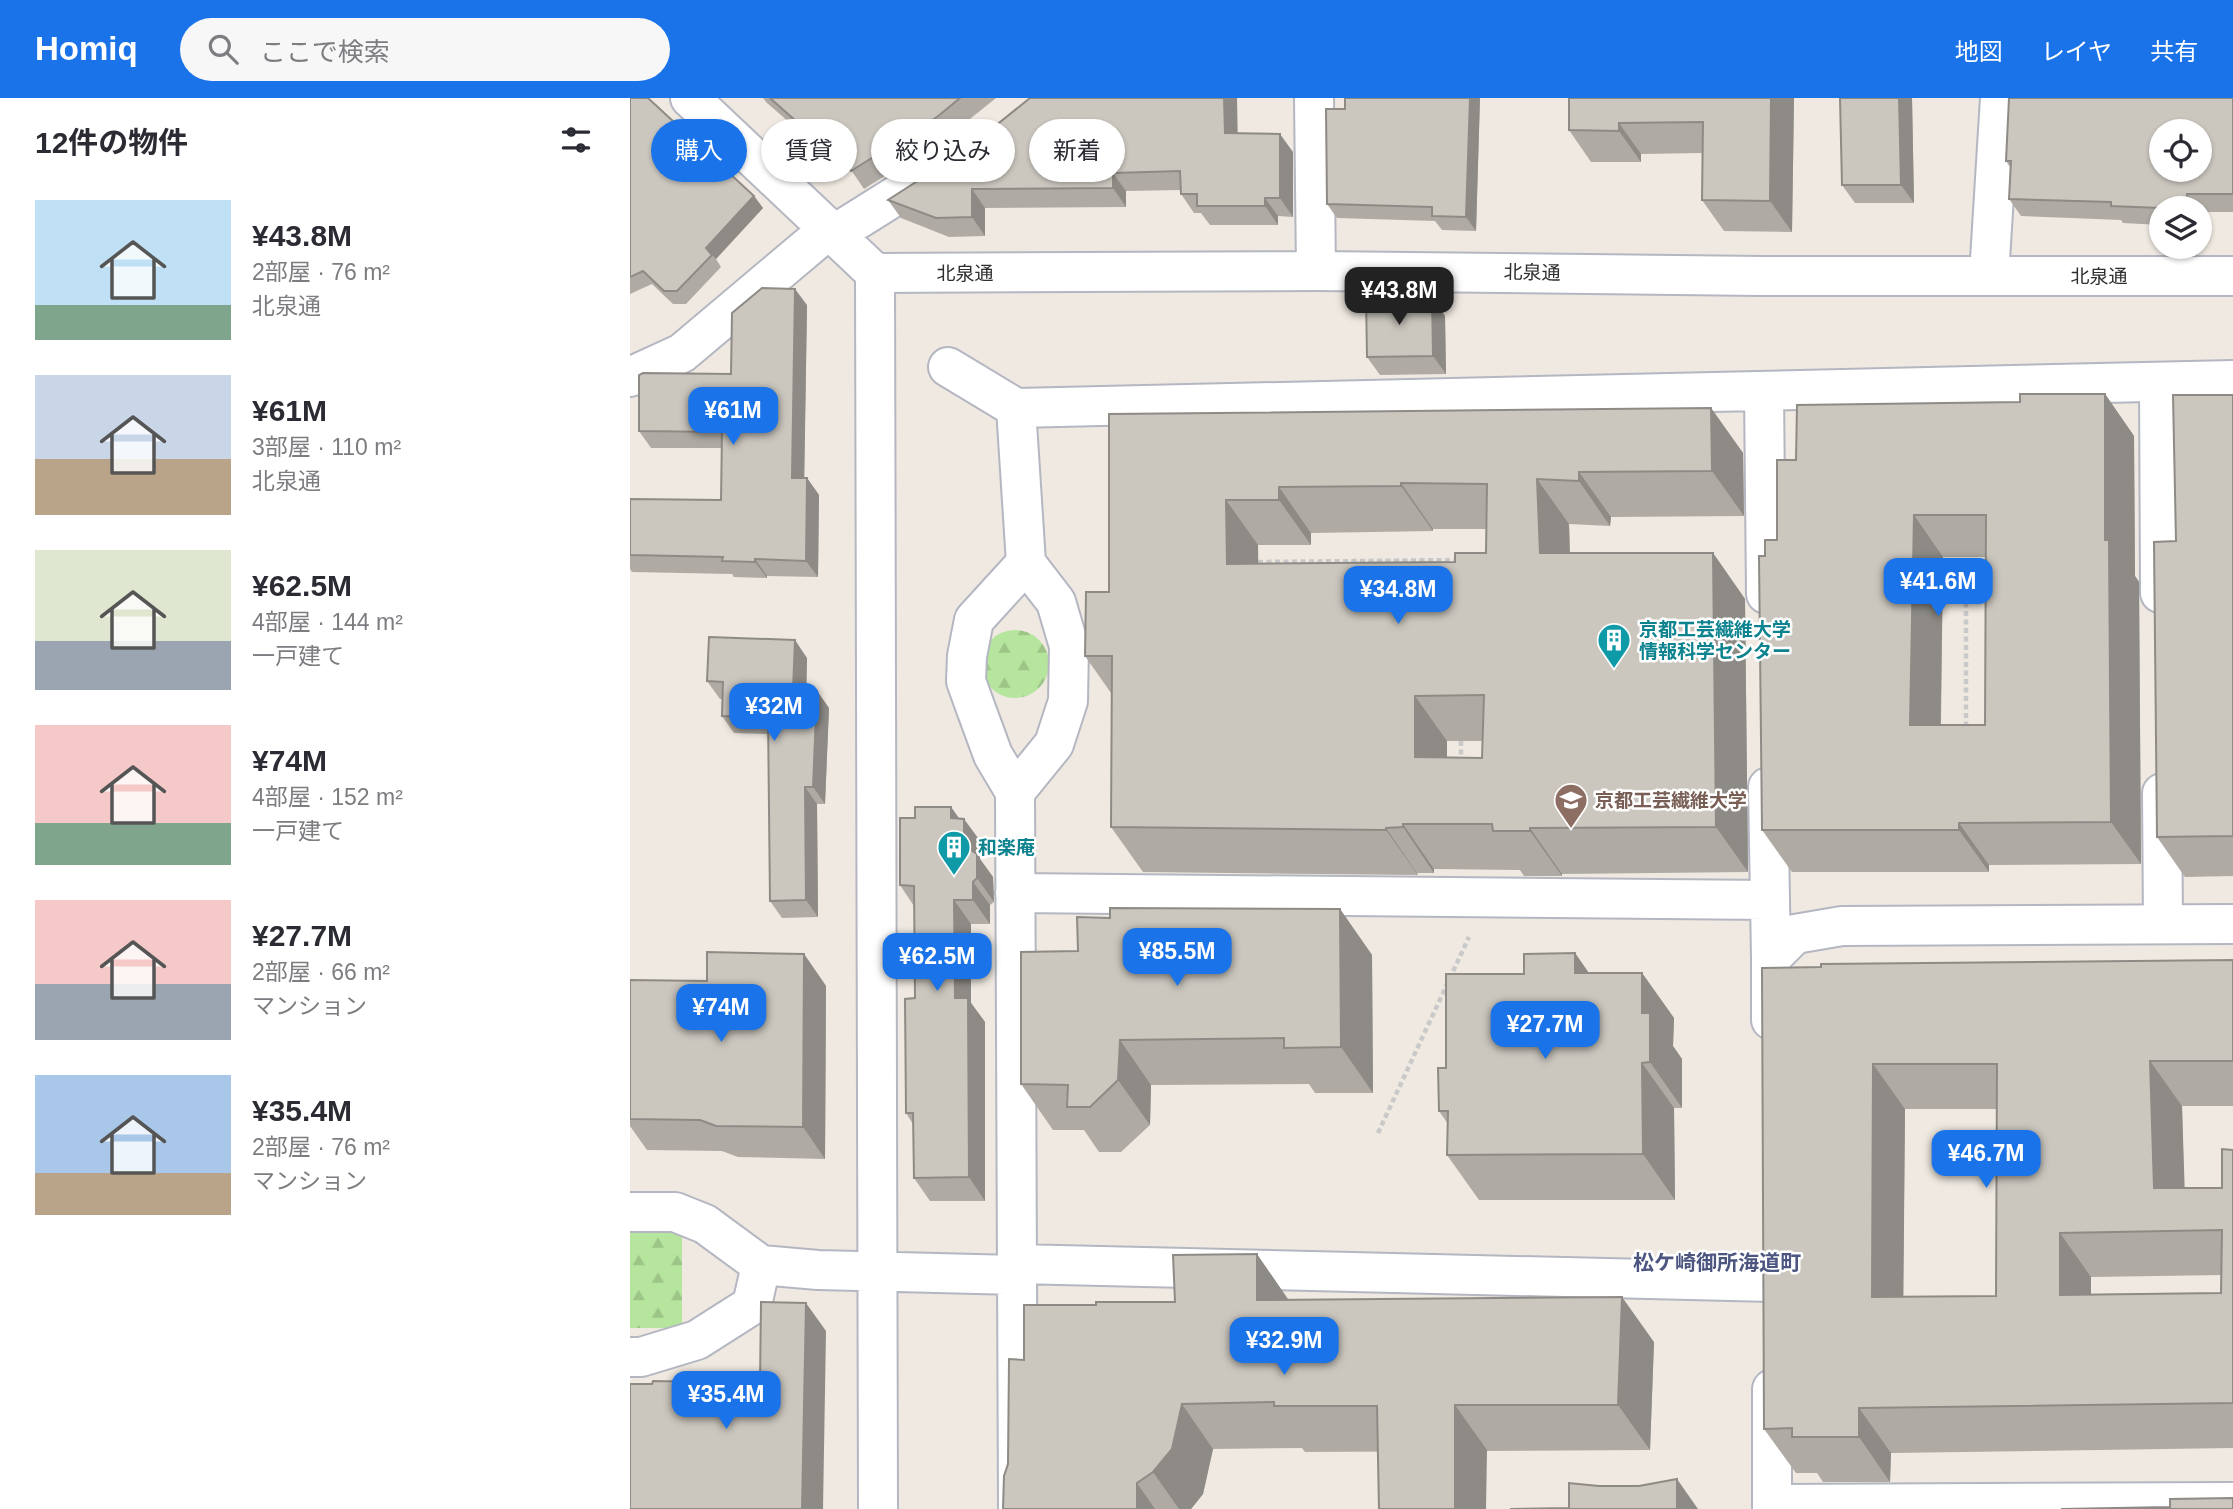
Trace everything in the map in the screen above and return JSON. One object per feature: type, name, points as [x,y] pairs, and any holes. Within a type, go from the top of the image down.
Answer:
[{"type":"street","points":[[690,98],[875,273],[877,1509]]},
{"type":"street","points":[[1314,98],[1316,271]]},
{"type":"street","points":[[1989,276],[2000,98]]},
{"type":"street","points":[[630,377],[682,353],[830,232],[914,182]]},
{"type":"street","name":"北泉通","points":[[875,273],[1316,271],[1761,276],[2233,276]]},
{"type":"street","points":[[948,367],[1016,408],[2233,380]]},
{"type":"street","points":[[2159,382],[2161,620]]},
{"type":"street","points":[[1764,391],[1767,632]]},
{"type":"street","points":[[1015,792],[1054,744],[1068,701],[1069,646],[1056,602],[1026,563],[1016,408]]},
{"type":"street","points":[[1018,1509],[1015,792],[993,755],[966,681],[967,656],[974,620],[1026,563]]},
{"type":"street","points":[[1768,755],[1771,1053]]},
{"type":"street","points":[[2162,758],[2164,924]]},
{"type":"street","points":[[1015,892],[1770,900]]},
{"type":"street","points":[[1771,958],[1795,934],[1842,926],[2233,924]]},
{"type":"street","points":[[630,1212],[675,1212],[705,1224],[761,1265],[818,1270],[877,1272],[1016,1269],[1772,1296],[1772,1241]]},
{"type":"street","points":[[630,1357],[640,1357],[697,1340],[752,1305],[761,1265]]},
{"type":"street","points":[[1772,1351],[1772,1507],[2233,1502]]},
{"type":"path","points":[[1258,562],[1462,560],[1462,573]]},
{"type":"path","points":[[1926,569],[1966,570],[1966,732]]},
{"type":"path","points":[[1461,765],[1462,724]]},
{"type":"path","points":[[1378,1133],[1487,898]]},
{"type":"green space","points":[[1015,630],[1028,633],[1039,640],[1046,651],[1049,664],[1046,677],[1039,688],[1028,695],[1015,698],[1002,695],[991,688],[984,677],[981,664],[984,651],[991,640],[1002,633]]},
{"type":"green space","points":[[630,1232],[682,1232],[682,1328],[630,1328]]},
{"type":"building","points":[[630,98],[648,98],[671,119],[651,119],[651,182],[739,182],[754,196],[706,248],[712,255],[677,291],[664,291],[643,271],[630,277]]},
{"type":"building","points":[[770,98],[960,98],[934,119],[871,119],[871,158],[857,167],[857,119],[794,119]]},
{"type":"building","points":[[1030,98],[1224,98],[1225,133],[1280,134],[1280,198],[1265,198],[1265,206],[1197,206],[1197,194],[1181,194],[1180,171],[1125,173],[1125,119],[1029,119],[1029,182],[1113,182],[1113,188],[972,189],[972,217],[936,218],[888,200],[916,182],[1015,182],[1015,119],[1004,119]]},
{"type":"building","points":[[1345,98],[1470,98],[1466,217],[1432,216],[1432,207],[1327,204],[1326,109],[1345,109]]},
{"type":"building","points":[[1569,98],[1771,98],[1770,201],[1702,200],[1703,122],[1619,123],[1619,131],[1569,130]]},
{"type":"building","points":[[1840,98],[1899,98],[1901,185],[1842,185]]},
{"type":"building","points":[[2009,98],[2233,98],[2233,194],[2149,196],[2149,208],[2111,206],[2111,202],[2009,199],[2011,161],[2006,161]]},
{"type":"building","points":[[762,288],[795,289],[792,478],[807,478],[806,561],[722,561],[723,557],[630,555],[630,499],[721,500],[722,432],[639,431],[639,375],[731,374],[732,313]]},
{"type":"building","points":[[1432,298],[1433,356],[1367,357],[1366,299]]},
{"type":"building","points":[[2020,394],[2105,394],[2111,822],[1959,823],[1959,830],[1762,830],[1759,556],[1765,556],[1765,540],[1777,540],[1777,460],[1796,460],[1797,405],[2020,402]],"holes":[[[1914,515],[1986,515],[1985,725],[1910,725]]]},
{"type":"building","points":[[2173,395],[2233,395],[2233,836],[2157,837],[2154,542],[2176,541]]},
{"type":"building","points":[[1711,408],[1712,471],[1579,472],[1579,481],[1537,479],[1540,553],[1713,553],[1716,827],[1530,828],[1530,831],[1493,831],[1492,824],[1403,824],[1403,827],[1386,830],[1111,827],[1112,656],[1085,656],[1086,592],[1109,592],[1109,414]],"holes":[[[1401,483],[1487,484],[1486,553],[1455,553],[1455,562],[1227,564],[1226,500],[1279,500],[1279,487],[1401,486]],[[1484,695],[1482,758],[1415,757],[1415,696]]]},
{"type":"building","points":[[709,637],[795,640],[793,690],[817,691],[813,787],[805,787],[806,900],[770,901],[768,717],[722,716],[723,682],[707,681]]},
{"type":"building","points":[[915,807],[951,807],[951,818],[964,819],[964,846],[977,854],[973,900],[954,900],[955,998],[968,998],[969,1177],[914,1178],[913,1113],[906,1113],[905,999],[915,998],[914,886],[900,885],[900,818],[915,818]]},
{"type":"building","points":[[1110,908],[1340,909],[1341,1047],[1284,1048],[1284,1038],[1120,1040],[1118,1080],[1090,1107],[1067,1107],[1068,1085],[1021,1084],[1021,952],[1078,951],[1077,917],[1110,918]]},
{"type":"building","points":[[707,952],[804,954],[803,1127],[716,1126],[700,1120],[630,1119],[630,980],[707,981]]},
{"type":"building","points":[[1575,953],[1575,973],[1642,973],[1642,1013],[1650,1013],[1650,1062],[1642,1063],[1643,1154],[1447,1155],[1448,1111],[1439,1111],[1438,1068],[1446,1068],[1446,974],[1524,974],[1524,954]]},
{"type":"building","points":[[2233,960],[2233,1061],[2150,1061],[2154,1188],[2222,1188],[2222,1149],[2233,1150],[2233,1403],[1859,1408],[1859,1437],[1792,1437],[1792,1428],[1764,1429],[1762,968],[1821,967],[1821,964]],"holes":[[[1873,1064],[1997,1064],[1996,1296],[1872,1297]],[[2222,1230],[2221,1293],[2060,1295],[2060,1233]]]},
{"type":"building","points":[[1257,1254],[1257,1300],[1622,1297],[1618,1405],[1455,1405],[1455,1509],[1379,1509],[1377,1406],[1274,1406],[1274,1402],[1182,1404],[1172,1449],[1153,1472],[1137,1483],[1137,1509],[1003,1509],[1004,1476],[1008,1464],[1009,1359],[1024,1360],[1024,1305],[1175,1302],[1173,1255]]},
{"type":"building","points":[[761,1302],[806,1303],[802,1509],[630,1509],[630,1384],[652,1384],[653,1381],[760,1383]]},
{"type":"building","points":[[1677,1479],[1677,1509],[1510,1509],[1569,1508],[1569,1483],[1639,1486]]},
{"type":"building","points":[[2233,1498],[2233,1509],[2061,1509],[2170,1507],[2170,1499]]},
{"type":"place","name":"京都工芸繊維大学 情報科学センター","points":[[1614,670]]},
{"type":"place","name":"京都工芸繊維大学","points":[[1571,830]]},
{"type":"place","name":"和楽庵","points":[[954,877]]},
{"type":"district","name":"松ケ崎御所海道町","points":[[1717,1263]]}]
